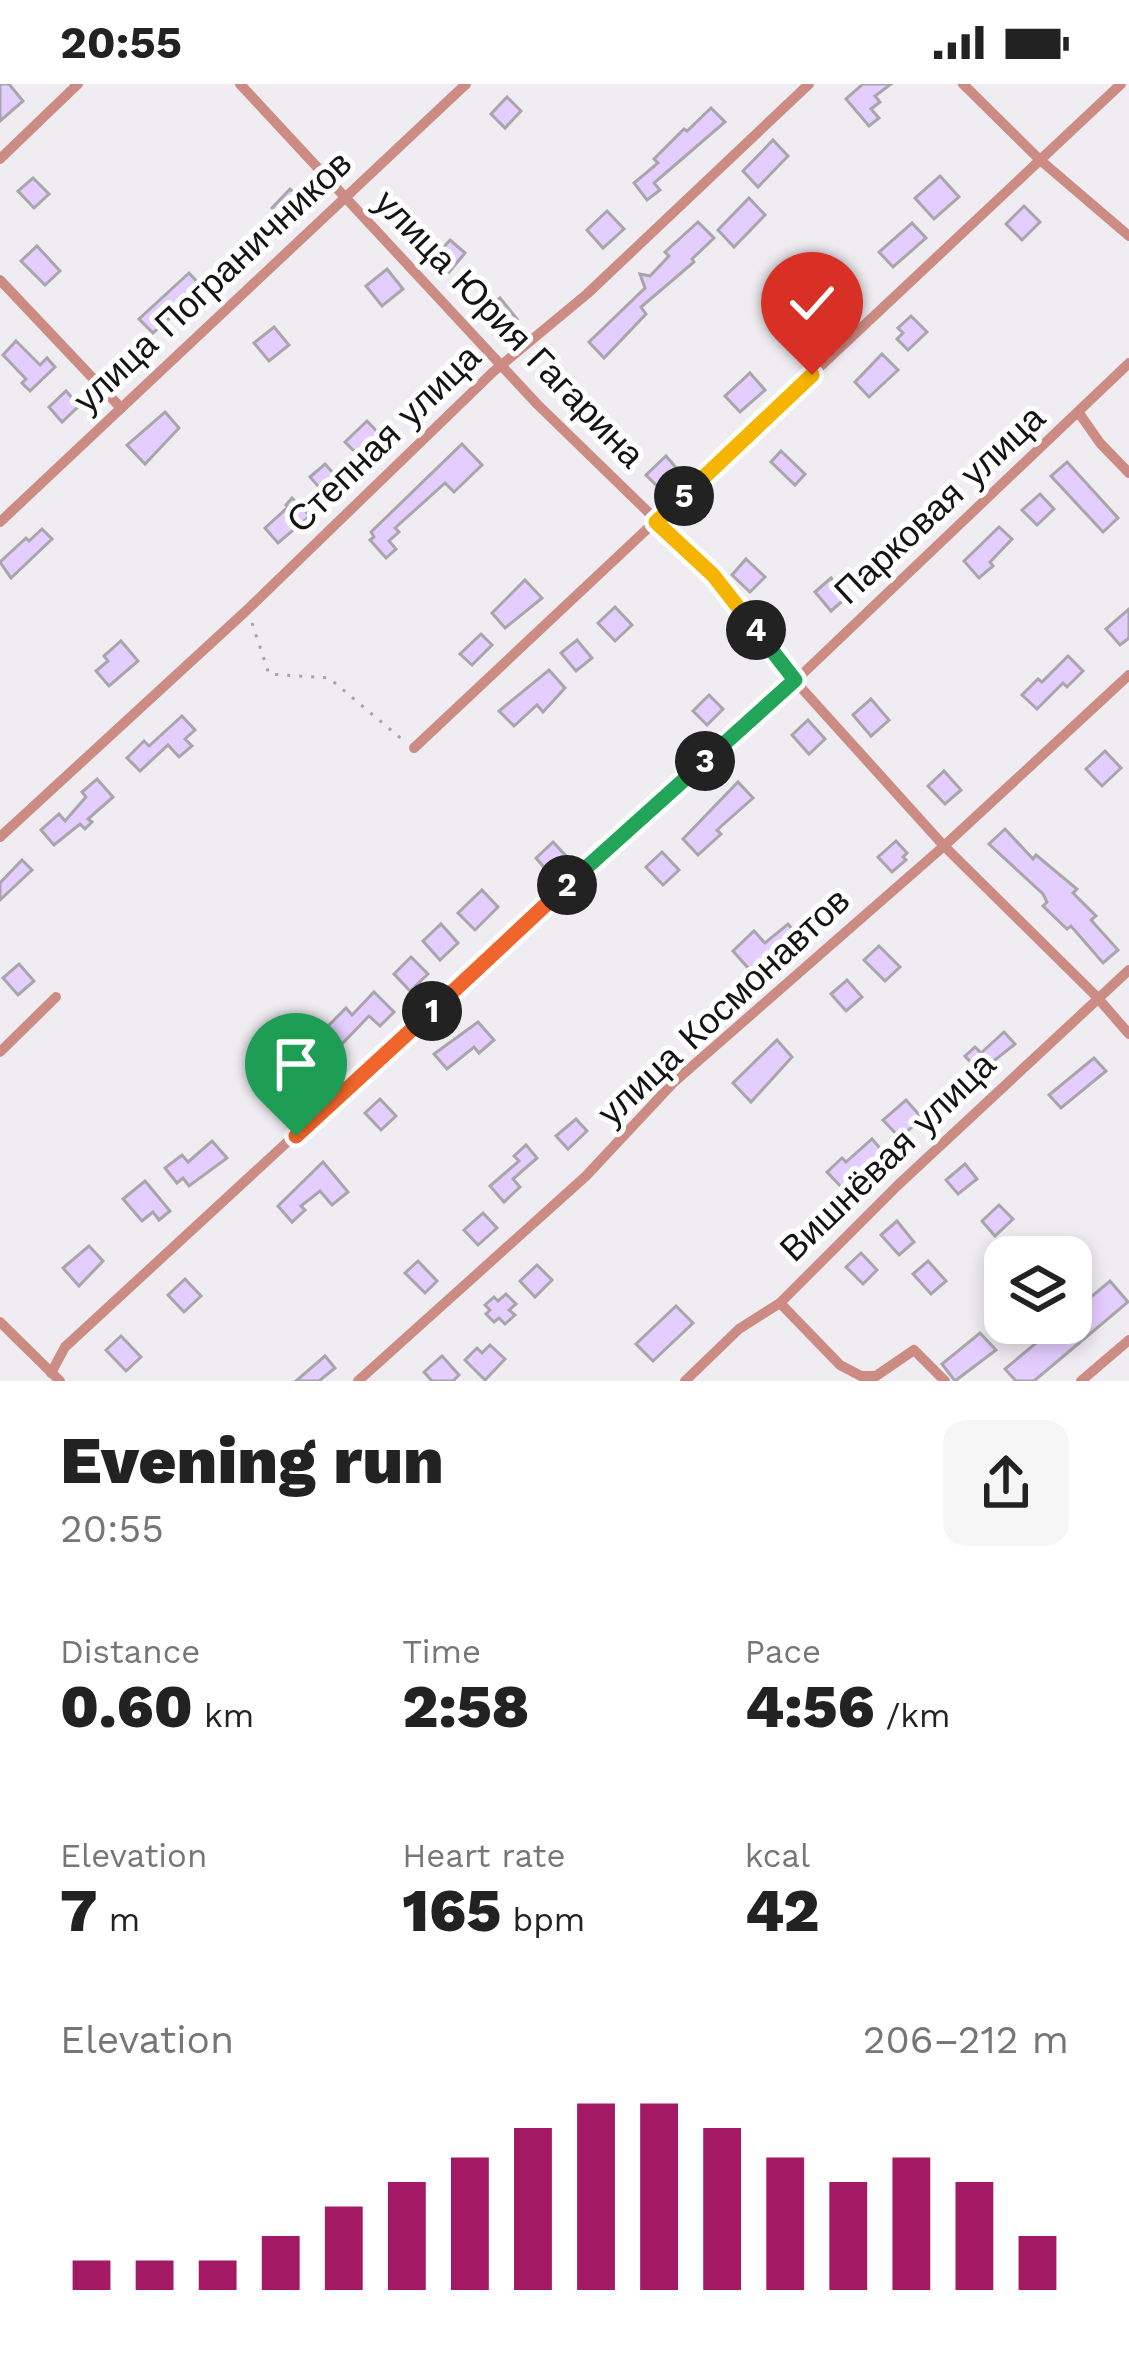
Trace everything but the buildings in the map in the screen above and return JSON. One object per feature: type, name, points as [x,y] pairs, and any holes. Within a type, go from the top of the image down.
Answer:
[{"type":"street","points":[[0,158],[78,84]]},
{"type":"street","name":"улица Юрия Гагарина","points":[[240,84],[501,366],[713,575],[795,680],[944,845],[1129,1034]]},
{"type":"street","name":"улица Пограничников","points":[[0,522],[466,84]]},
{"type":"street","name":"Степная улица","points":[[0,837],[809,84]]},
{"type":"street","points":[[963,84],[1039,159],[1129,236]]},
{"type":"street","points":[[413,748],[1121,84]]},
{"type":"street","points":[[0,280],[121,408]]},
{"type":"street","name":"Парковая улица","points":[[56,1377],[65,1347],[795,680],[1129,363]]},
{"type":"street","points":[[1079,413],[1129,472]]},
{"type":"street","name":"улица Космонавтов","points":[[358,1381],[586,1176],[673,1083],[1129,675]]},
{"type":"street","name":"Вишнёвая улица","points":[[685,1381],[739,1329],[780,1303],[1096,996],[1129,970]]},
{"type":"street","points":[[0,1052],[56,997]]},
{"type":"street","points":[[780,1303],[850,1372],[877,1376],[914,1350],[945,1381]]},
{"type":"street","points":[[0,1322],[56,1377]]},
{"type":"street","points":[[1081,1381],[1129,1340]]},
{"type":"path","points":[[247,610],[269,674],[328,678],[413,748]]},
{"type":"route","points":[[296,1136],[795,680],[713,575],[656,522],[812,375]]}]
